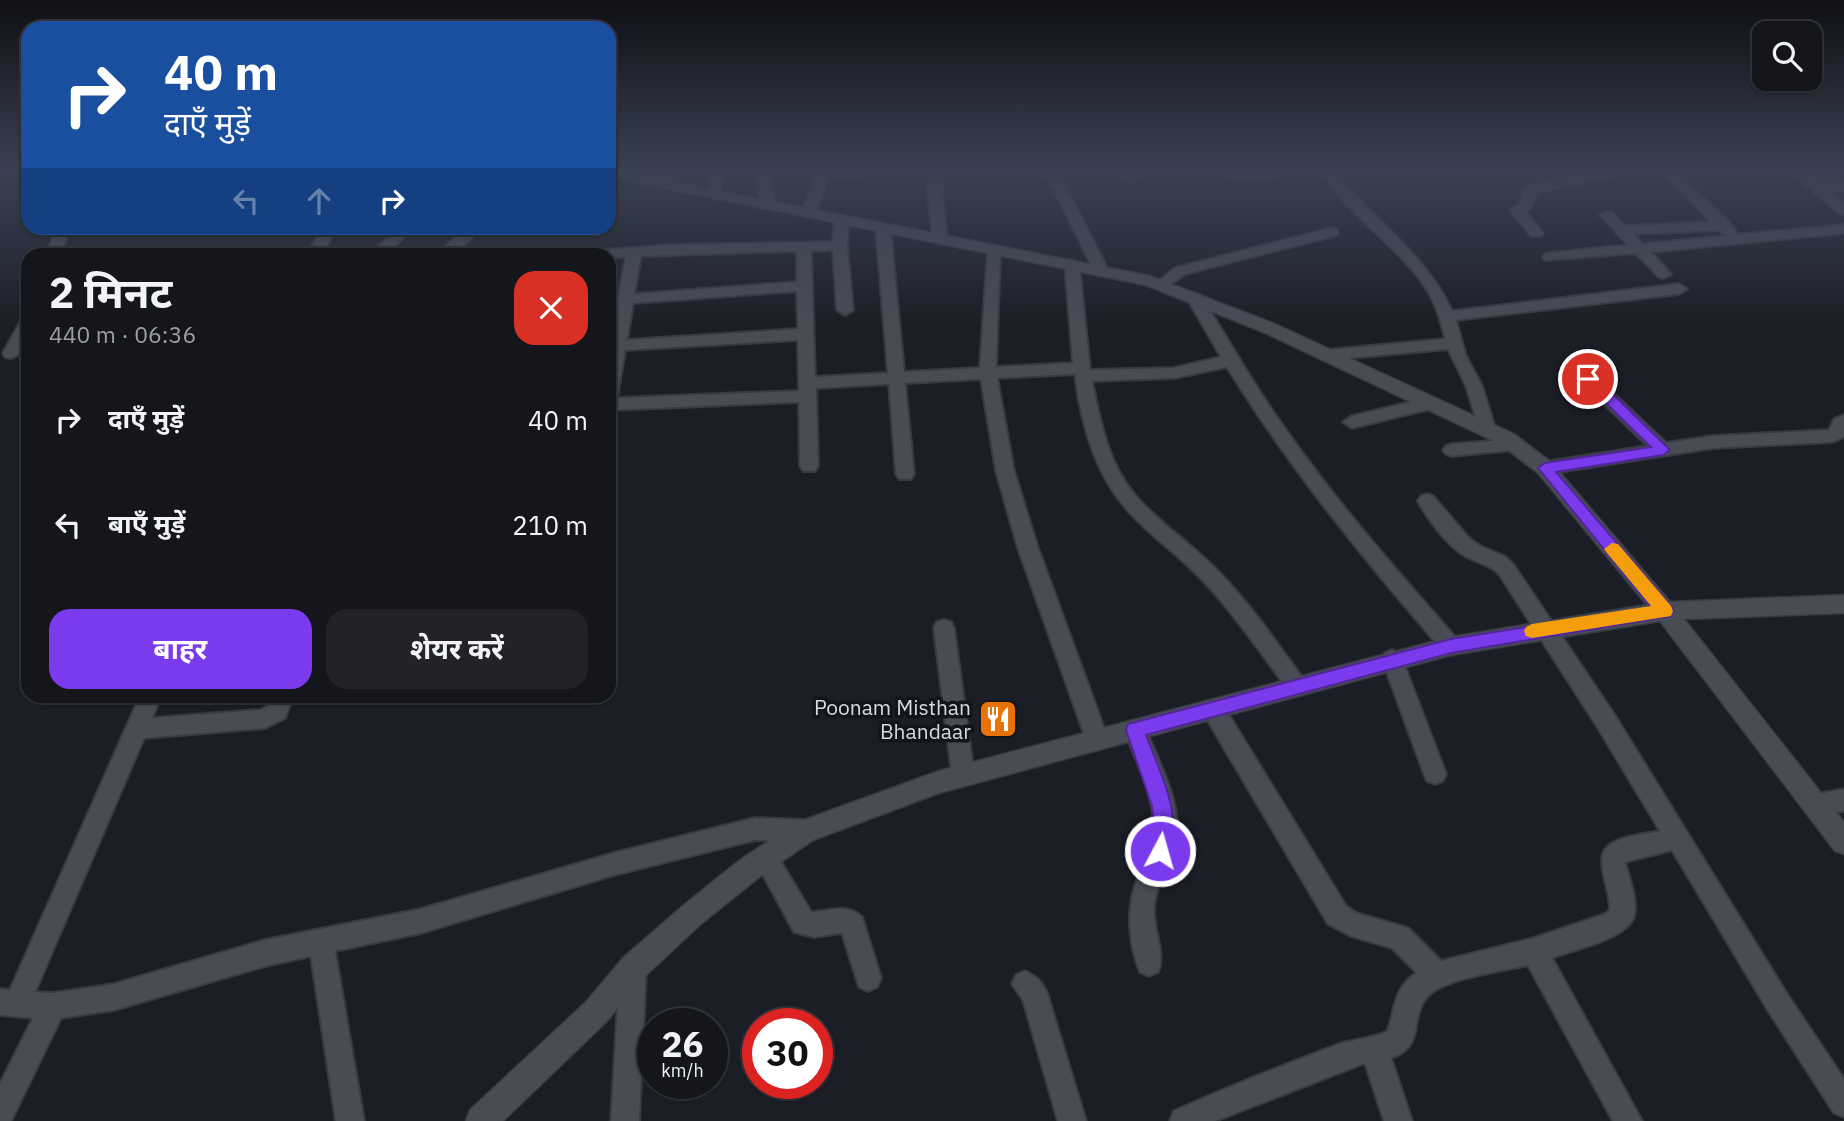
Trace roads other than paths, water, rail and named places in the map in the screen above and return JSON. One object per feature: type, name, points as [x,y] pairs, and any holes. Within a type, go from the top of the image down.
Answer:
[{"type":"street","points":[[842,224],[840,246],[845,310]]},
{"type":"street","points":[[864,224],[1072,264],[1162,285],[1327,355],[1517,445],[1545,468],[1665,611],[1844,842]]},
{"type":"street","points":[[938,224],[940,240]]},
{"type":"street","points":[[1078,224],[1101,270]]},
{"type":"street","points":[[1375,224],[1424,273],[1447,316],[1458,356],[1474,386],[1486,428]]},
{"type":"street","points":[[1529,224],[1536,233]]},
{"type":"street","points":[[1615,224],[1664,274]]},
{"type":"street","points":[[1721,224],[1729,232]]},
{"type":"street","points":[[883,228],[905,474]]},
{"type":"street","points":[[1620,230],[1729,232],[1844,229]]},
{"type":"street","points":[[1550,257],[1638,248],[1729,232]]},
{"type":"street","points":[[1162,285],[1180,271],[1332,233]]},
{"type":"street","points":[[384,248],[399,235]]},
{"type":"street","points":[[456,248],[469,235]]},
{"type":"street","points":[[616,252],[840,246]]},
{"type":"street","points":[[804,247],[809,466]]},
{"type":"street","points":[[616,335],[634,251]]},
{"type":"street","points":[[993,251],[988,374],[1005,471],[1012,498],[1097,740]]},
{"type":"street","points":[[1072,264],[1082,372],[1102,453],[1119,487],[1135,507],[1198,562],[1235,601],[1297,686]]},
{"type":"street","points":[[616,296],[805,286]]},
{"type":"street","points":[[1447,316],[1679,289]]},
{"type":"street","points":[[1195,298],[1229,361],[1362,544],[1451,646]]},
{"type":"street","points":[[616,346],[806,334]]},
{"type":"street","points":[[11,353],[21,335]]},
{"type":"street","points":[[1327,355],[1456,343]]},
{"type":"street","points":[[616,404],[807,390],[897,379],[988,374],[1174,373],[1229,361]]},
{"type":"street","points":[[1588,379],[1663,450]]},
{"type":"street","points":[[1352,422],[1432,403]]},
{"type":"street","points":[[1545,468],[1713,442],[1832,436],[1842,429]]},
{"type":"street","points":[[1452,450],[1517,445]]},
{"type":"street","points":[[1427,501],[1465,546],[1501,563],[1606,721],[1778,1003],[1844,1103]]},
{"type":"street","points":[[481,1121],[596,1013],[633,968],[692,914],[805,831],[963,775],[1392,659],[1451,646],[1665,611],[1844,604]]},
{"type":"street","points":[[944,628],[963,775]]},
{"type":"street","points":[[1392,659],[1435,774]]},
{"type":"street","points":[[148,703],[8,1003],[52,1006],[114,997],[265,953],[421,921],[614,864],[755,829],[805,831]]},
{"type":"street","points":[[136,729],[265,719],[278,711],[281,703]]},
{"type":"street","points":[[1213,709],[1337,915],[1351,924],[1399,937],[1437,976]]},
{"type":"street","points":[[1135,730],[1162,806],[1164,820],[1160,851],[1143,900],[1142,917],[1149,963]]},
{"type":"street","points":[[1816,804],[1844,800]]},
{"type":"street","points":[[1184,1121],[1244,1094],[1357,1051],[1399,1040],[1404,1033],[1406,1003],[1421,985],[1437,976],[1534,951],[1613,924],[1622,915],[1622,901],[1613,859],[1619,851],[1677,838]]},
{"type":"street","points":[[765,858],[803,923],[808,926],[834,920],[848,921],[853,926],[869,978]]},
{"type":"street","points":[[321,942],[350,1121]]},
{"type":"street","points":[[1534,951],[1628,1121]]},
{"type":"street","points":[[625,1121],[633,968]]},
{"type":"street","points":[[1025,985],[1034,993],[1072,1121]]},
{"type":"street","points":[[0,1113],[52,1006]]},
{"type":"street","points":[[1374,1048],[1398,1121]]},
{"type":"place","name":"Poonam Misthan Bhandaar","points":[[998,719]]}]
